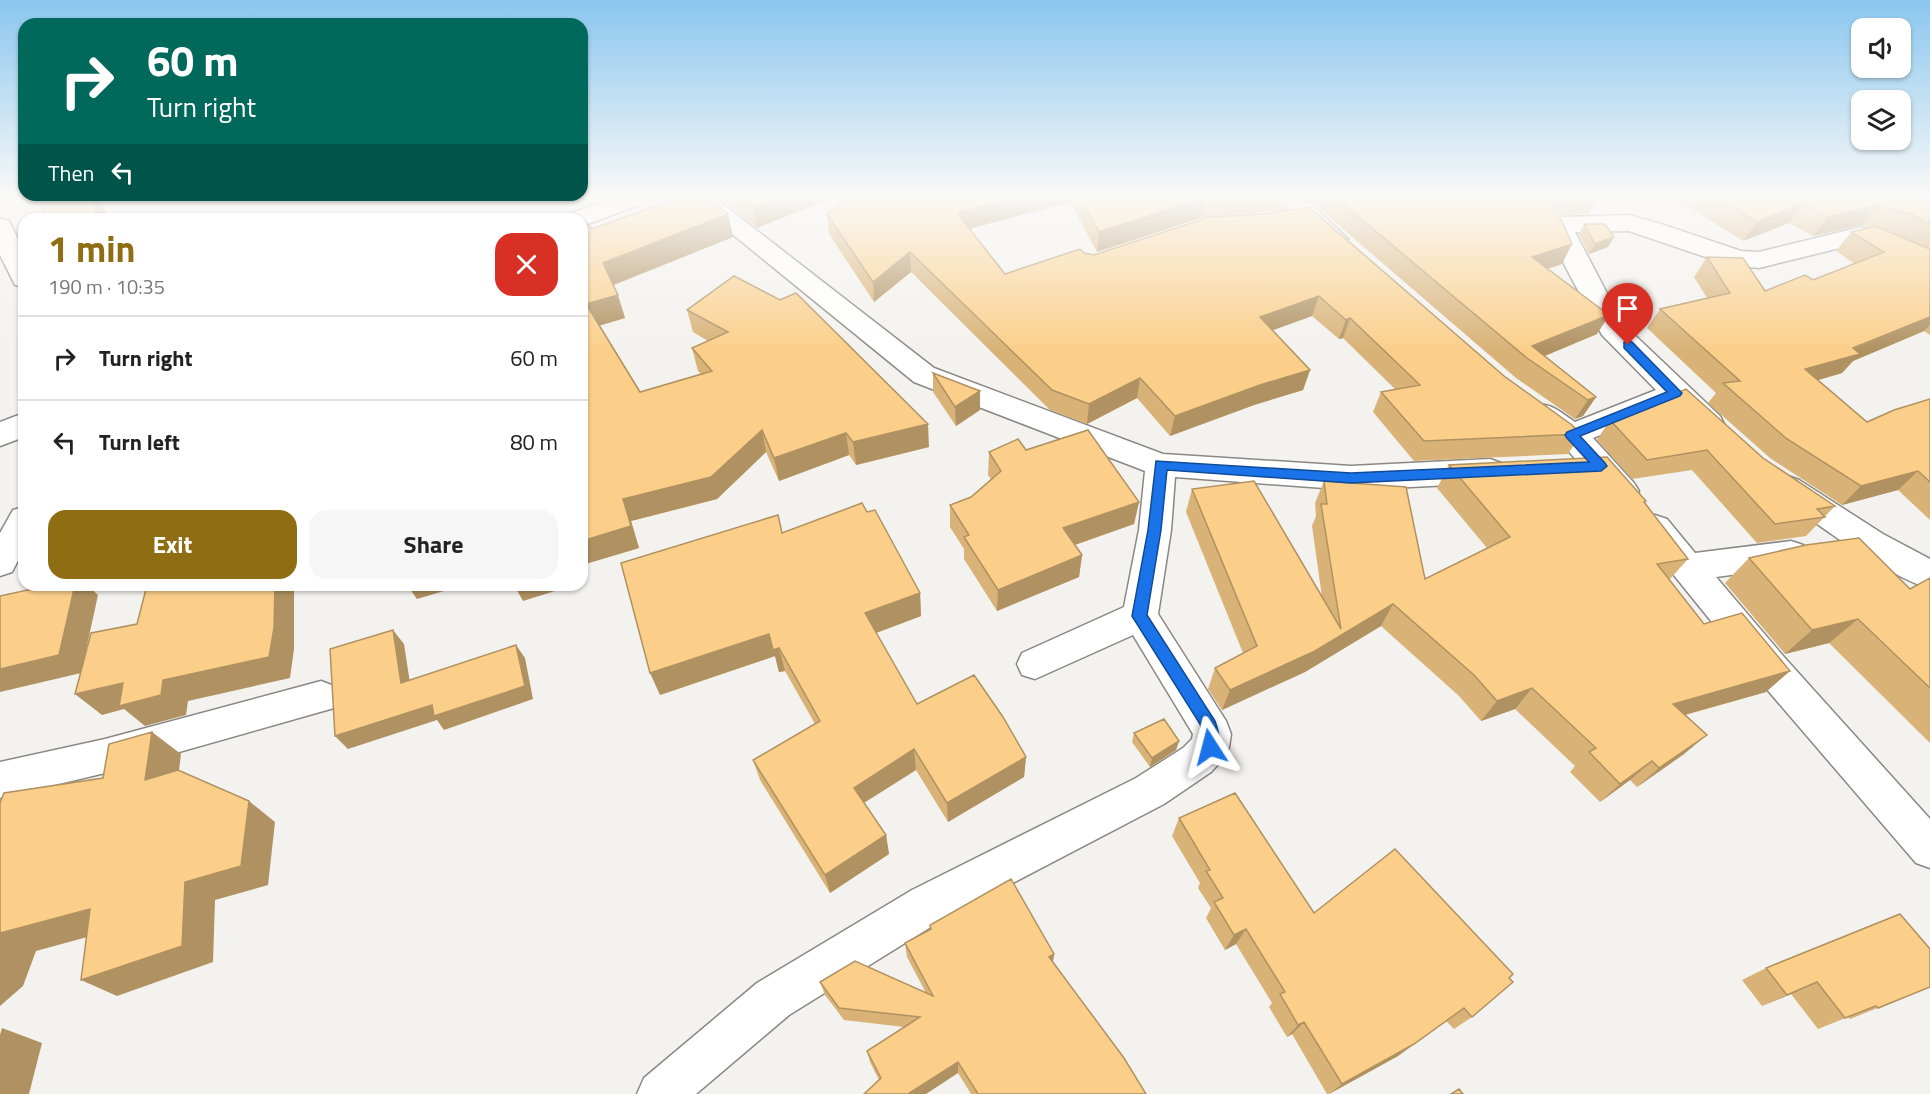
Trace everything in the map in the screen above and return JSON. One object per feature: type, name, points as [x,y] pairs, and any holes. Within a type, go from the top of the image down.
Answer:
[{"type":"street","points":[[10,249],[18,266]]},
{"type":"street","points":[[765,249],[924,375],[1161,465],[1351,478],[1518,470]]},
{"type":"street","points":[[1344,249],[1353,255]]},
{"type":"street","points":[[1571,249],[1612,329],[1733,446]]},
{"type":"street","points":[[1709,249],[1738,259],[1759,260],[1806,249]]},
{"type":"street","points":[[1899,249],[1930,265]]},
{"type":"street","points":[[1572,435],[1676,393]]},
{"type":"street","points":[[1515,394],[1572,435],[1601,466],[1689,567],[1771,668],[1930,849]]},
{"type":"street","points":[[0,435],[18,427]]},
{"type":"street","points":[[660,1094],[773,999],[927,905],[1150,790],[1197,760],[1210,747],[1212,734],[1207,721],[1140,616],[1155,530],[1161,465]]},
{"type":"street","points":[[1565,468],[1601,466]]},
{"type":"street","points":[[1767,474],[1871,543],[1930,575]]},
{"type":"street","points":[[0,563],[18,530]]},
{"type":"street","points":[[1689,567],[1871,543]]},
{"type":"street","points":[[1035,664],[1140,616]]},
{"type":"street","points":[[0,780],[105,756],[321,698]]},
{"type":"building","points":[[588,249],[639,249],[603,263],[618,295],[588,303]]},
{"type":"building","points":[[851,249],[985,249],[1005,274],[1080,249],[1084,253],[1094,255],[1112,249],[1358,249],[1504,376],[1581,434],[1424,441],[1381,392],[1420,385],[1350,318],[1346,320],[1319,296],[1260,317],[1310,370],[1260,385],[1175,416],[1140,378],[1089,404],[1052,390],[910,252],[873,282]]},
{"type":"building","points":[[1397,249],[1556,249],[1532,257],[1609,315],[1532,346],[1596,397],[1588,400],[1527,358]]},
{"type":"building","points":[[1879,249],[1930,249],[1930,317],[1853,348],[1860,354],[1805,369],[1867,422],[1894,410],[1930,399],[1930,482],[1918,471],[1861,486],[1787,439],[1723,383],[1740,381],[1660,309],[1730,293],[1707,257],[1743,258],[1765,291],[1805,275],[1813,280],[1884,252]]},
{"type":"building","points":[[734,276],[780,300],[796,293],[928,424],[853,442],[846,433],[774,458],[762,430],[711,477],[623,499],[631,526],[588,539],[588,307],[640,392],[712,371],[692,348],[728,332],[687,310]]},
{"type":"building","points":[[933,373],[980,391],[955,407]]},
{"type":"building","points":[[1686,389],[1763,458],[1835,506],[1817,509],[1825,517],[1775,524],[1707,450],[1647,460],[1610,420]]},
{"type":"building","points":[[1088,430],[1139,502],[1063,528],[1082,555],[998,590],[964,537],[969,535],[950,505],[971,497],[1001,471],[989,452],[1018,439],[1026,450]]},
{"type":"building","points":[[1607,457],[1646,501],[1644,502],[1688,559],[1657,564],[1704,624],[1742,613],[1790,671],[1673,704],[1707,735],[1659,768],[1652,761],[1620,784],[1589,752],[1596,748],[1532,688],[1497,701],[1474,675],[1393,604],[1315,651],[1230,690],[1215,668],[1257,646],[1192,489],[1254,481],[1341,629],[1321,504],[1327,504],[1324,481],[1406,487],[1425,579],[1510,537],[1449,465]]},
{"type":"building","points":[[862,503],[867,512],[875,510],[920,593],[865,613],[917,704],[974,675],[1003,717],[1026,757],[947,803],[914,749],[854,788],[886,835],[825,875],[753,760],[820,721],[779,648],[773,650],[769,634],[650,673],[621,563],[778,515],[782,533]]},
{"type":"building","points":[[1859,538],[1910,589],[1930,578],[1930,688],[1858,619],[1812,630],[1749,558],[1806,545]]},
{"type":"building","points":[[23,591],[74,591],[59,655],[0,669],[0,596]]},
{"type":"building","points":[[145,591],[275,591],[274,628],[269,657],[163,680],[161,695],[119,706],[123,683],[75,694],[91,633],[137,624]]},
{"type":"building","points":[[393,630],[401,683],[516,645],[525,686],[434,716],[432,705],[335,736],[330,649]]},
{"type":"building","points":[[1164,719],[1179,741],[1152,758],[1134,733]]},
{"type":"building","points":[[152,732],[145,780],[178,770],[249,801],[241,866],[185,882],[182,946],[81,980],[90,909],[0,933],[0,803],[4,793],[103,778],[109,744]]},
{"type":"building","points":[[1235,793],[1314,913],[1395,849],[1513,974],[1509,978],[1513,982],[1472,1017],[1464,1008],[1414,1044],[1342,1084],[1304,1022],[1298,1025],[1280,994],[1285,992],[1246,929],[1234,935],[1214,902],[1223,898],[1206,871],[1210,870],[1179,818]]},
{"type":"building","points":[[1011,879],[1054,954],[1049,957],[1124,1058],[1146,1094],[978,1094],[958,1062],[908,1094],[864,1094],[881,1078],[867,1051],[920,1017],[839,1008],[820,982],[855,961],[933,996],[905,943],[931,929],[930,925]]},
{"type":"building","points":[[1900,914],[1930,949],[1930,987],[1878,1008],[1876,1006],[1845,1018],[1817,982],[1787,995],[1766,968]]},
{"type":"building","points":[[1459,1089],[1463,1094],[1451,1094]]},
{"type":"route","points":[[1210,747],[1212,734],[1207,721],[1140,616],[1155,530],[1161,465],[1351,478],[1601,466],[1572,435],[1676,393],[1628,345]]}]
